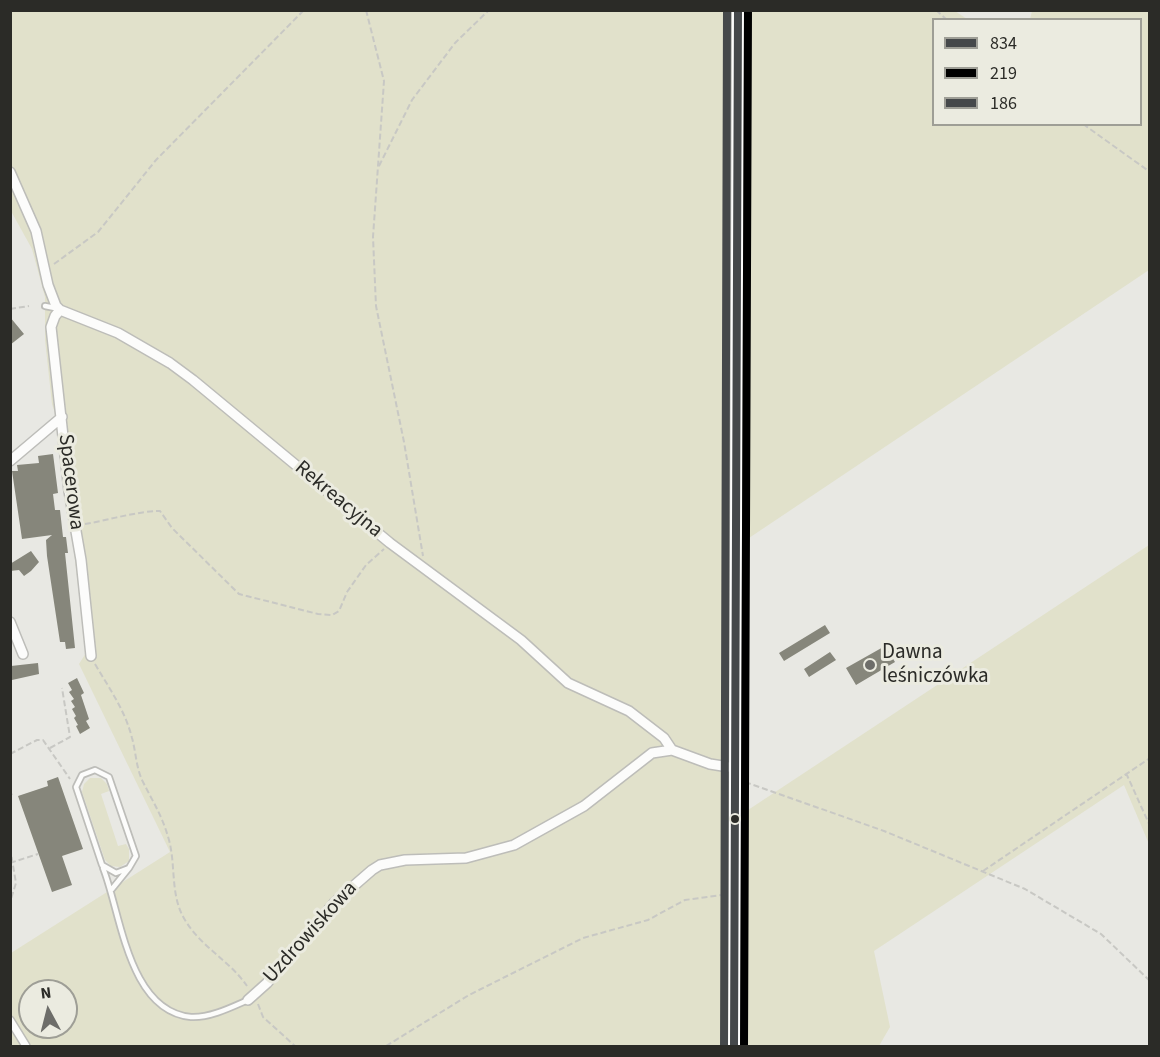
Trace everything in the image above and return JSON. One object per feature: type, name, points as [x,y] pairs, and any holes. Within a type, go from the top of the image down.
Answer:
[{"type":"street","points":[[734,1047],[738,10]]},
{"type":"street","points":[[10,172],[36,231],[53,300],[60,310]]},
{"type":"street","name":"Rekreacyjna","points":[[60,310],[118,333],[170,363],[252,426],[390,543],[522,639],[568,683],[629,711],[664,738],[672,750],[710,764],[735,768]]},
{"type":"street","name":"Spacerowa","points":[[60,310],[51,327],[91,656]]},
{"type":"street","points":[[10,461],[62,417]]},
{"type":"street","points":[[10,622],[23,654]]},
{"type":"street","name":"Uzdrowiskowa","points":[[251,998],[334,903],[372,870],[398,861],[476,856],[514,845],[584,806],[652,753],[672,750]]},
{"type":"street","points":[[10,1020],[26,1047]]},
{"type":"lane","points":[[45,306],[60,310]]},
{"type":"lane","points":[[76,787],[82,775],[95,770],[109,777],[136,856],[112,889]]},
{"type":"lane","name":"Uzdrowiskowa","points":[[76,787],[112,889],[117,919],[139,977],[150,995],[181,1014],[193,1017],[216,1012],[251,998]]},
{"type":"lane","points":[[102,865],[116,873],[129,868]]},
{"type":"path","points":[[45,271],[98,232],[156,160],[304,10]]},
{"type":"path","points":[[366,10],[384,81],[373,237],[376,306],[404,442],[425,568]]},
{"type":"path","points":[[378,166],[412,100],[455,42],[489,10]]},
{"type":"path","points":[[1086,126],[1149,172]]},
{"type":"path","points":[[10,309],[29,306]]},
{"type":"path","points":[[75,526],[132,516],[146,511],[160,511],[172,528],[239,594],[318,614],[332,615],[339,611],[347,592],[366,565],[390,543]]},
{"type":"path","points":[[91,656],[117,698],[132,737],[143,782],[160,811],[170,844],[176,896],[184,920],[207,948],[236,970],[263,1017],[295,1047]]},
{"type":"path","points":[[50,748],[70,737],[62,688]]},
{"type":"path","points":[[10,754],[37,740],[43,740],[76,787]]},
{"type":"path","points":[[982,872],[1149,758]]},
{"type":"path","points":[[1126,773],[1149,826]]},
{"type":"path","points":[[742,782],[884,831],[1025,890],[1101,934],[1149,981]]},
{"type":"path","points":[[10,848],[16,887],[10,902]]},
{"type":"path","points":[[12,862],[38,854]]},
{"type":"path","points":[[386,1047],[470,995],[583,938],[648,920],[685,900],[735,894]]},
{"type":"green space","points":[[11,11],[955,11],[966,18],[932,18],[932,126],[1142,126],[1142,18],[1030,18],[1032,11],[1149,11],[1149,270],[749,538],[748,810],[1149,545],[1149,844],[1124,785],[874,951],[890,1027],[879,1046],[11,1046],[11,953],[170,852],[79,664],[86,653],[72,535],[66,508],[59,426],[52,404],[45,340],[45,297],[32,249],[11,211]]},
{"type":"green space","points":[[90,778],[101,778],[107,784],[109,791],[101,794],[118,846],[126,844],[129,849],[129,861],[120,867],[111,866],[105,860],[82,792],[84,784]]},
{"type":"building","points":[[10,317],[24,334],[10,345]]},
{"type":"building","points":[[53,454],[58,493],[53,494],[55,510],[60,510],[63,537],[66,537],[68,553],[65,553],[75,648],[66,649],[65,642],[60,642],[47,556],[46,540],[52,535],[22,539],[12,471],[18,471],[17,465],[39,463],[38,456]]},
{"type":"building","points":[[31,551],[39,562],[31,571],[24,576],[19,570],[10,571],[10,564]]},
{"type":"building","points":[[825,625],[830,633],[784,661],[779,653]]},
{"type":"building","name":"Dawna leśniczówka","points":[[885,646],[895,662],[856,685],[846,668]]},
{"type":"building","points":[[830,652],[836,660],[809,677],[804,669]]},
{"type":"building","points":[[38,663],[39,674],[12,680],[11,666]]},
{"type":"building","points":[[77,678],[84,693],[81,695],[89,719],[86,721],[90,728],[80,734],[72,709],[75,707],[71,701],[74,699],[69,692],[72,690],[68,683]]},
{"type":"building","points":[[58,777],[83,849],[62,856],[72,885],[52,892],[18,796],[48,786],[47,781]]},
{"type":"transit line","name":"186","points":[[724,1046],[727,10]]},
{"type":"transit line","name":"834","points":[[734,1046],[738,10]]},
{"type":"transit line","name":"219","points":[[744,1046],[748,10]]},
{"type":"place","name":"Dawna leśniczówka","points":[[870,665]]}]
